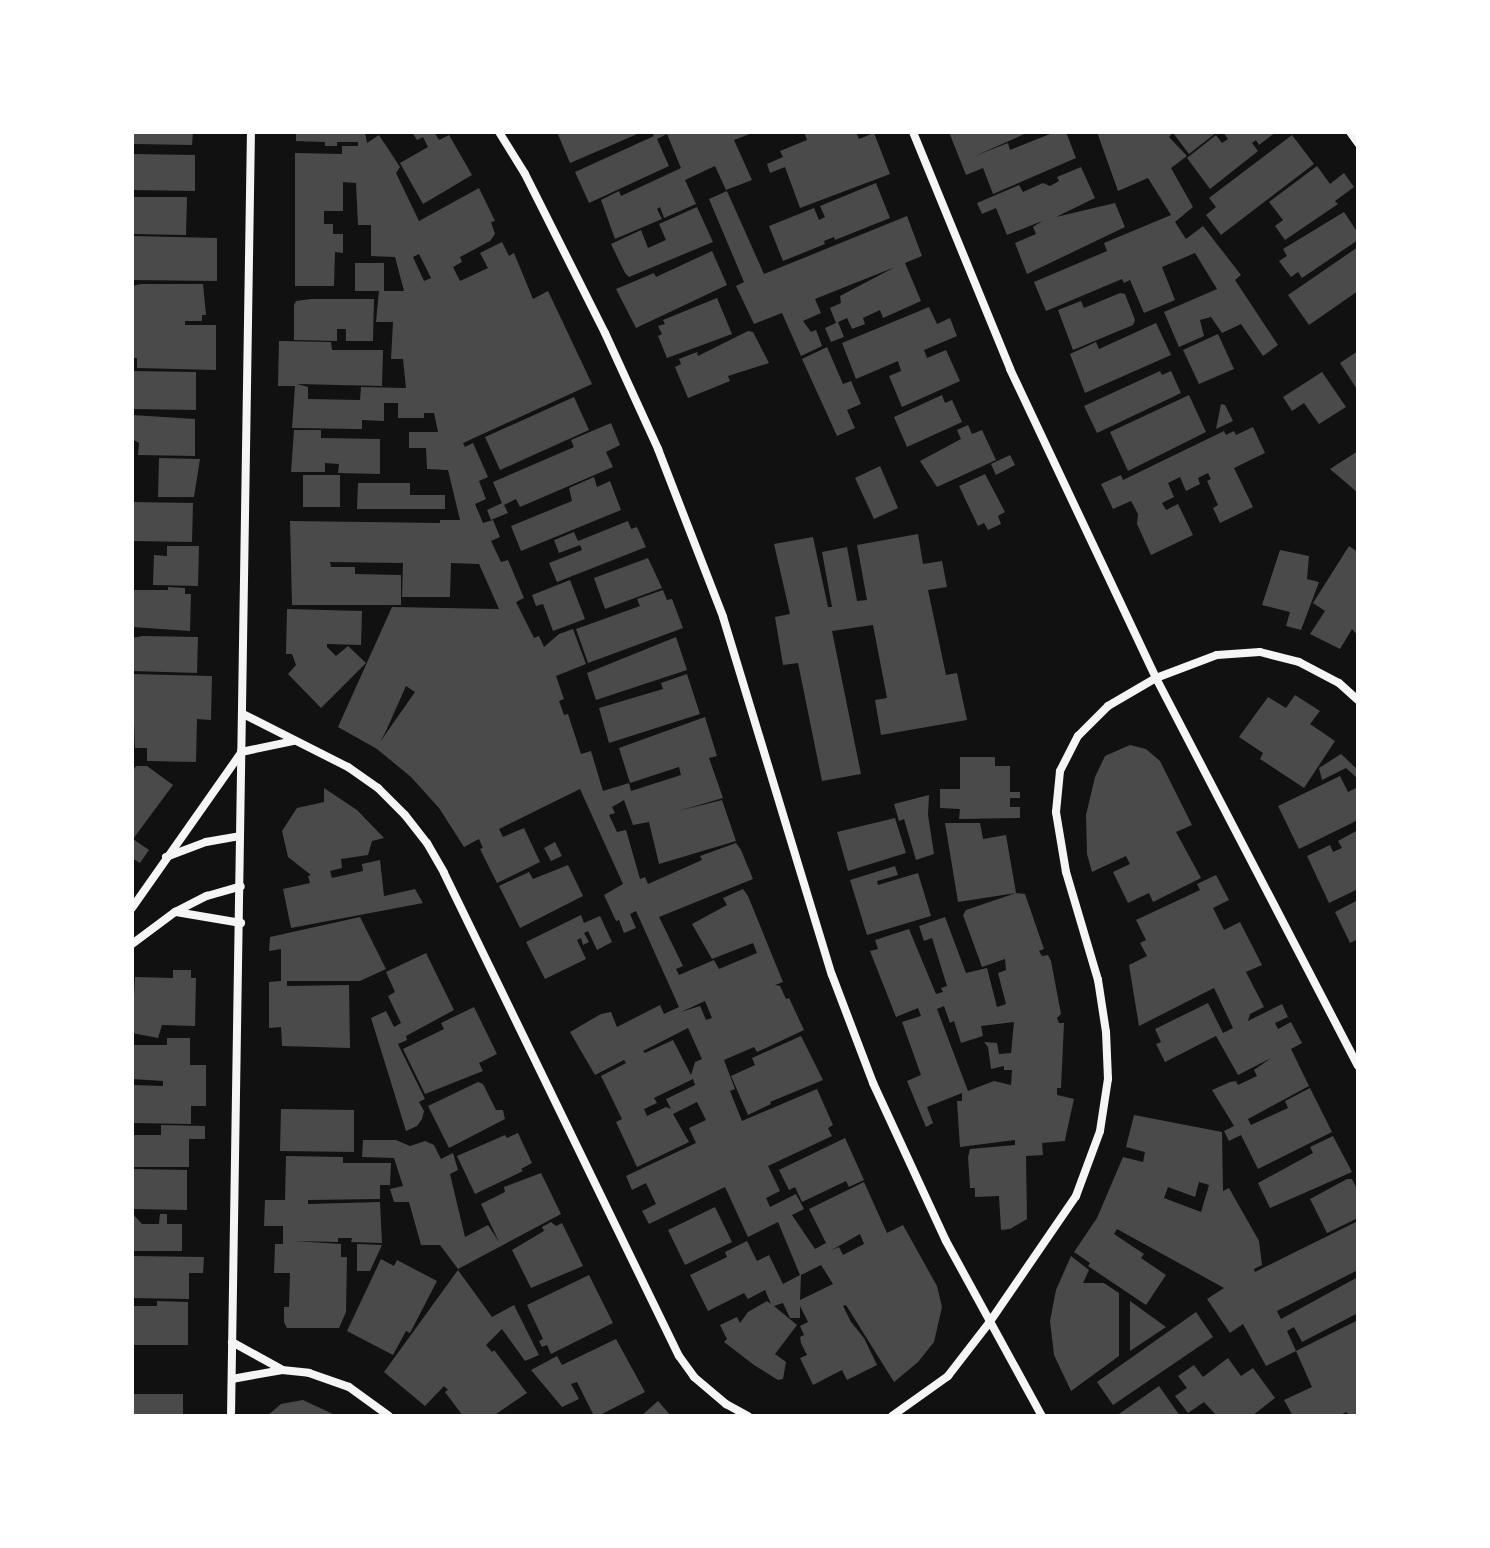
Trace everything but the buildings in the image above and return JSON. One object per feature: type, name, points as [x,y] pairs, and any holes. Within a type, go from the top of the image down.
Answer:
[{"type":"street","points":[[231,1416],[251,132]]},
{"type":"street","points":[[499,132],[605,333],[658,449],[723,617],[832,975],[873,1083],[946,1241],[1042,1416]]},
{"type":"street","points":[[913,132],[1010,369],[1156,678],[1358,1066]]},
{"type":"street","points":[[1350,132],[1358,143]]},
{"type":"street","points":[[892,1416],[948,1376],[989,1323],[1076,1196],[1100,1131],[1108,1079],[1098,980],[1066,872],[1056,812],[1060,771],[1078,736],[1108,706],[1156,678],[1217,655],[1260,652],[1299,662],[1339,683],[1358,700]]},
{"type":"street","points":[[243,714],[348,767],[378,788],[427,843],[449,881],[679,1356],[694,1377],[748,1416]]},
{"type":"street","points":[[132,908],[241,752],[294,741]]},
{"type":"street","points":[[165,857],[206,842],[239,836]]},
{"type":"street","points":[[132,944],[175,912],[207,896],[241,886]]},
{"type":"street","points":[[175,912],[241,923]]},
{"type":"street","points":[[232,1342],[282,1370]]},
{"type":"street","points":[[232,1379],[282,1370],[309,1373],[349,1387],[389,1416]]}]
